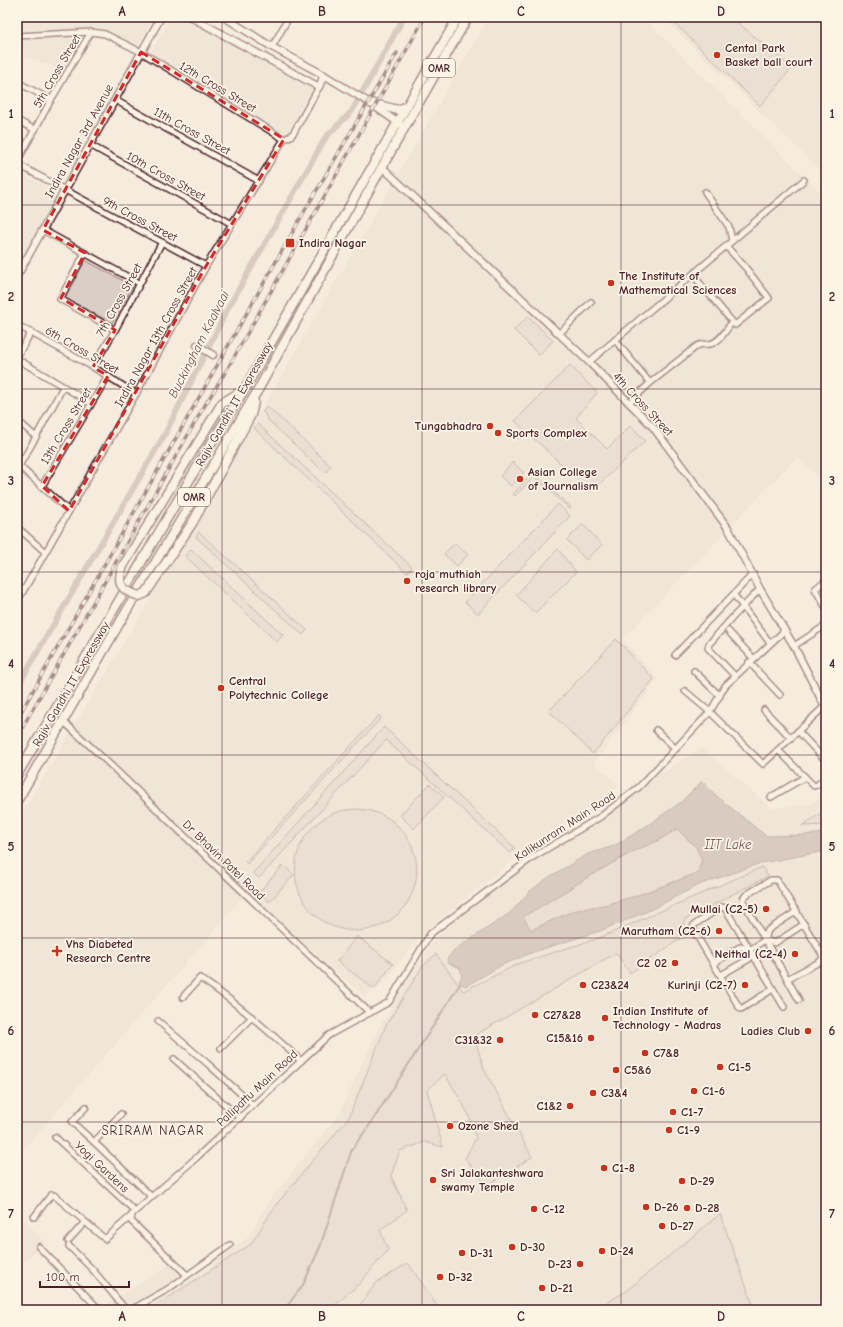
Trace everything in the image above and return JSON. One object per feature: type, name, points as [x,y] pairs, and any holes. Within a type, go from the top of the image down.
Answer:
[{"type":"main road","name":"Rajiv Gandhi IT Expressway","points":[[17,801],[130,605],[258,390],[382,167],[401,125],[407,106],[458,17]]},
{"type":"main road","name":"Rajiv Gandhi IT Expressway","points":[[17,775],[207,450],[401,125],[468,17]]},
{"type":"main road","points":[[370,103],[398,110],[407,106]]},
{"type":"main road","points":[[244,390],[222,403],[123,566],[119,576],[121,586],[128,593],[138,596],[146,593],[193,522],[251,416],[258,390]]},
{"type":"street","name":"Indira Nagar 3rd Avenue","points":[[17,276],[161,17]]},
{"type":"street","points":[[191,17],[319,87],[324,75]]},
{"type":"street","points":[[272,47],[289,17]]},
{"type":"street","points":[[227,18],[272,47],[324,75],[370,103],[401,125]]},
{"type":"street","name":"12th Cross Street","points":[[17,36],[91,32],[105,34],[141,52],[284,139]]},
{"type":"street","name":"5th Cross Street","points":[[17,163],[51,100],[91,32]]},
{"type":"street","points":[[17,82],[51,100]]},
{"type":"street","name":"Indira Nagar 13th Cross Street","points":[[18,599],[136,394],[206,266],[284,139],[288,138],[294,132],[319,87]]},
{"type":"street","name":"11th Cross Street","points":[[115,100],[259,181]]},
{"type":"street","points":[[17,120],[35,130]]},
{"type":"street","name":"10th Cross Street","points":[[90,145],[232,224]]},
{"type":"street","name":"9th Cross Street","points":[[17,163],[64,190],[206,266]]},
{"type":"street","name":"4th Cross Street","points":[[382,167],[589,362],[659,435],[728,528],[760,589],[794,646],[823,703],[826,705]]},
{"type":"street","points":[[589,362],[804,180]]},
{"type":"street","points":[[705,192],[729,227],[732,240]]},
{"type":"street","points":[[43,230],[139,283]]},
{"type":"street","name":"7th Cross Street","points":[[93,367],[162,242]]},
{"type":"street","points":[[693,275],[735,325],[770,298],[726,246]]},
{"type":"street","points":[[86,253],[60,299],[114,330]]},
{"type":"street","points":[[559,334],[590,302]]},
{"type":"street","points":[[629,403],[650,383],[698,346],[702,344],[710,344],[718,340],[725,333],[732,322]]},
{"type":"street","name":"6th Cross Street","points":[[17,325],[93,367],[136,394]]},
{"type":"street","points":[[31,332],[17,358],[91,403]]},
{"type":"street","points":[[615,340],[650,383]]},
{"type":"street","points":[[198,345],[213,355]]},
{"type":"street","name":"13th Cross Street","points":[[42,486],[108,376]]},
{"type":"street","points":[[63,387],[36,437],[18,465],[69,511]]},
{"type":"street","points":[[17,420],[36,437]]},
{"type":"street","points":[[17,527],[45,552]]},
{"type":"street","points":[[675,655],[753,574]]},
{"type":"street","points":[[826,580],[814,589],[826,608]]},
{"type":"street","points":[[735,676],[712,653],[708,648],[709,644],[760,589]]},
{"type":"street","points":[[734,595],[770,643]]},
{"type":"street","points":[[794,646],[826,625]]},
{"type":"street","points":[[728,631],[753,658]]},
{"type":"street","name":"Kalikunram Main Road","points":[[370,1013],[389,1002],[430,934],[533,857],[600,817],[639,787],[710,712],[725,686],[753,658],[784,631]]},
{"type":"street","points":[[749,662],[780,695]]},
{"type":"street","points":[[694,671],[720,696]]},
{"type":"street","points":[[685,691],[710,712],[763,764],[826,705]]},
{"type":"street","points":[[764,710],[791,738]]},
{"type":"street","name":"Dr Bhavin Patel Road","points":[[63,721],[370,1013]]},
{"type":"street","points":[[656,730],[676,749]]},
{"type":"street","points":[[798,731],[826,761]]},
{"type":"street","points":[[778,750],[815,786],[826,778]]},
{"type":"street","points":[[771,797],[805,777]]},
{"type":"street","points":[[787,979],[823,959],[823,956],[778,880],[771,880],[743,899],[765,940],[787,979],[799,1000]]},
{"type":"street","points":[[774,988],[741,1009],[693,928],[694,925],[723,906],[751,949],[774,988],[784,1007]]},
{"type":"street","points":[[722,976],[749,959],[751,949],[765,940],[768,930],[797,911]]},
{"type":"street","points":[[765,940],[775,943],[804,924]]},
{"type":"street","points":[[714,963],[740,946],[751,949]]},
{"type":"street","points":[[184,997],[200,978],[252,1016],[301,1061]]},
{"type":"street","name":"Pallipattu Main Road","points":[[85,1222],[105,1239],[131,1219],[135,1211],[240,1118],[329,1035],[370,1013]]},
{"type":"street","points":[[221,1048],[252,1016]]},
{"type":"street","points":[[158,1021],[208,1064],[253,1106]]},
{"type":"street","points":[[174,1059],[240,1118]]},
{"type":"street","points":[[86,1107],[72,1122],[152,1197]]},
{"type":"street","points":[[94,1142],[120,1114]]},
{"type":"street","name":"Yogi Gardens","points":[[55,1137],[135,1211]]},
{"type":"street","points":[[34,1217],[51,1195],[54,1195],[85,1222],[68,1240]]},
{"type":"street","points":[[131,1219],[187,1275]]},
{"type":"street","points":[[132,1310],[168,1289],[230,1245]]},
{"type":"street","points":[[39,1246],[100,1309],[98,1310]]},
{"type":"street","points":[[69,1246],[93,1270],[126,1310]]},
{"type":"highlighted area","points":[[141,52],[284,139],[206,266],[69,511],[42,486],[108,376],[93,367],[115,330],[61,298],[85,253],[43,230]]},
{"type":"shaded area","points":[[17,17],[154,17],[134,52],[102,33],[86,30],[17,34]]},
{"type":"shaded area","points":[[171,17],[186,17],[313,87],[286,137],[148,57]]},
{"type":"shaded area","points":[[489,17],[643,17],[826,198],[826,483],[797,457],[623,639],[658,679],[594,763],[620,786],[528,848],[424,932],[378,990],[364,996],[246,894],[17,1157],[17,821],[195,525]]},
{"type":"shaded area","points":[[662,17],[826,17],[826,176]]},
{"type":"shaded area","points":[[668,17],[731,17],[792,68],[760,106]]},
{"type":"shaded area","points":[[85,32],[64,70],[17,54],[17,37]]},
{"type":"shaded area","points":[[17,171],[60,194],[17,271]]},
{"type":"shaded area","points":[[83,259],[133,286],[112,323],[63,297]]},
{"type":"shaded area","points":[[528,316],[553,341],[539,355],[514,330]]},
{"type":"shaded area","points":[[570,365],[597,393],[576,418],[607,449],[631,425],[645,441],[591,492],[515,421]]},
{"type":"shaded area","points":[[267,406],[331,466],[325,473],[268,420],[263,411]]},
{"type":"shaded area","points":[[258,424],[412,567],[407,573],[254,428]]},
{"type":"shaded area","points":[[513,462],[524,473],[511,486],[500,476]]},
{"type":"shaded area","points":[[533,473],[571,507],[570,509],[534,477],[515,496],[513,494]]},
{"type":"shaded area","points":[[558,504],[570,516],[478,614],[465,602]]},
{"type":"shaded area","points":[[583,524],[602,545],[586,560],[567,540]]},
{"type":"shaded area","points":[[199,532],[307,630],[303,635],[196,537]]},
{"type":"shaded area","points":[[455,543],[468,555],[457,566],[444,554]]},
{"type":"shaded area","points":[[191,549],[283,635],[277,642],[185,556]]},
{"type":"shaded area","points":[[558,549],[576,572],[535,613],[516,595]]},
{"type":"shaded area","points":[[616,639],[654,679],[593,754],[549,711]]},
{"type":"shaded area","points":[[379,715],[381,718],[247,864],[245,862]]},
{"type":"shaded area","points":[[384,727],[515,848],[510,853],[386,740],[259,878],[253,873]]},
{"type":"shaded area","name":"Indian Institute of Technology - Madras","points":[[702,748],[771,808],[810,804],[826,794],[826,1300],[801,1310],[141,1310],[194,1278],[247,1238],[270,1200],[339,1114],[378,1029],[435,938],[535,859],[653,779]]},
{"type":"shaded area","points":[[430,784],[444,797],[414,829],[400,815]]},
{"type":"shaded area","points":[[356,809],[379,814],[399,827],[412,847],[417,870],[412,893],[399,913],[379,926],[356,931],[333,926],[313,913],[300,893],[295,870],[300,847],[313,827],[333,814]]},
{"type":"shaded area","points":[[826,810],[826,825],[802,826]]},
{"type":"shaded area","points":[[677,829],[696,847],[702,859],[698,873],[633,897],[604,905],[573,911],[531,930],[522,917],[600,870]]},
{"type":"shaded area","points":[[283,865],[294,875],[269,902],[259,892]]},
{"type":"shaded area","points":[[762,867],[768,876],[684,920],[683,937],[630,973],[616,953],[474,1036],[484,1069],[532,1157],[487,1186],[465,1158],[476,1138],[468,1113],[445,1074],[427,1090],[443,1147],[425,1142],[400,1151],[391,1176],[407,1210],[380,1230],[388,1250],[359,1284],[330,1310],[149,1310],[251,1244],[275,1206],[349,1117],[386,1025],[422,967],[436,954],[463,991],[520,963],[599,938]]},
{"type":"shaded area","points":[[357,936],[393,964],[374,989],[337,961]]},
{"type":"shaded area","points":[[17,1211],[45,1243],[17,1267]]},
{"type":"shaded area","points":[[720,1214],[755,1310],[593,1310],[625,1292]]},
{"type":"shaded area","points":[[174,1262],[187,1275],[126,1310],[97,1310]]},
{"type":"shaded area","points":[[408,1263],[440,1310],[356,1310],[377,1282]]},
{"type":"water","name":"IIT Lake","points":[[702,781],[719,798],[766,836],[826,833],[826,851],[761,863],[699,885],[648,911],[600,931],[536,951],[502,965],[466,986],[460,984],[459,981],[462,976],[460,968],[448,963],[447,959],[454,950],[510,913],[530,891],[549,877],[588,854],[614,846],[681,802]],"holes":[[[677,829],[696,847],[702,859],[698,873],[633,897],[604,905],[573,911],[531,930],[523,917],[600,870]]]},
{"type":"waterway","name":"Buckingham Kaalvaai","points":[[17,687],[165,434],[228,308],[326,137],[352,111],[404,17]]},
{"type":"waterway","points":[[284,1310],[303,1285],[320,1247],[352,1149],[371,1123],[460,984]]},
{"type":"railway","points":[[17,737],[202,410],[229,366],[425,17]]},
{"type":"railway","points":[[17,719],[300,219],[397,53]]},
{"type":"place","name":"Cental Park Basket ball court","points":[[717,55]]},
{"type":"place","name":"Indira Nagar","points":[[290,243]]},
{"type":"place","name":"The Institute of Mathematical Sciences","points":[[611,283]]},
{"type":"place","name":"Tungabhadra","points":[[490,426]]},
{"type":"place","name":"Sports Complex","points":[[498,433]]},
{"type":"place","name":"Asian College of Journalism","points":[[520,479]]},
{"type":"place","name":"roja muthiah research library","points":[[407,581]]},
{"type":"place","name":"Central Polytechnic College","points":[[221,688]]},
{"type":"place","name":"Mullai (C2-5)","points":[[766,909]]},
{"type":"place","name":"Marutham (C2-6)","points":[[719,931]]},
{"type":"place","name":"Vhs Diabeted Research Centre","points":[[57,951]]},
{"type":"place","name":"Neithal (C2-4)","points":[[795,954]]},
{"type":"place","name":"C2 02","points":[[675,963]]},
{"type":"place","name":"C23&24","points":[[583,985]]},
{"type":"place","name":"Kurinji (C2-7)","points":[[745,985]]},
{"type":"place","name":"C27&28","points":[[535,1015]]},
{"type":"place","name":"Indian Institute of Technology - Madras","points":[[605,1018]]},
{"type":"place","name":"Ladies Club","points":[[808,1031]]},
{"type":"place","name":"C15&16","points":[[591,1038]]},
{"type":"place","name":"C31&32","points":[[500,1040]]},
{"type":"place","name":"C7&8","points":[[645,1053]]},
{"type":"place","name":"C1-5","points":[[720,1067]]},
{"type":"place","name":"C5&6","points":[[616,1070]]},
{"type":"place","name":"C1-6","points":[[694,1091]]},
{"type":"place","name":"C3&4","points":[[593,1093]]},
{"type":"place","name":"C1&2","points":[[570,1106]]},
{"type":"place","name":"C1-7","points":[[673,1112]]},
{"type":"place","name":"Ozone Shed","points":[[450,1126]]},
{"type":"place","name":"C1-9","points":[[669,1130]]},
{"type":"place","name":"C1-8","points":[[604,1168]]},
{"type":"place","name":"Sri Jalakanteshwara swamy Temple","points":[[433,1180]]},
{"type":"place","name":"D-29","points":[[682,1181]]},
{"type":"place","name":"D-26","points":[[646,1207]]},
{"type":"place","name":"D-28","points":[[687,1208]]},
{"type":"place","name":"C-12","points":[[534,1209]]},
{"type":"place","name":"D-27","points":[[662,1226]]},
{"type":"place","name":"D-30","points":[[512,1247]]},
{"type":"place","name":"D-24","points":[[602,1251]]},
{"type":"place","name":"D-31","points":[[462,1253]]},
{"type":"place","name":"D-23","points":[[580,1264]]},
{"type":"place","name":"D-32","points":[[440,1277]]},
{"type":"place","name":"D-21","points":[[542,1288]]},
{"type":"district","name":"SRIRAM NAGAR","points":[[153,1130]]}]
